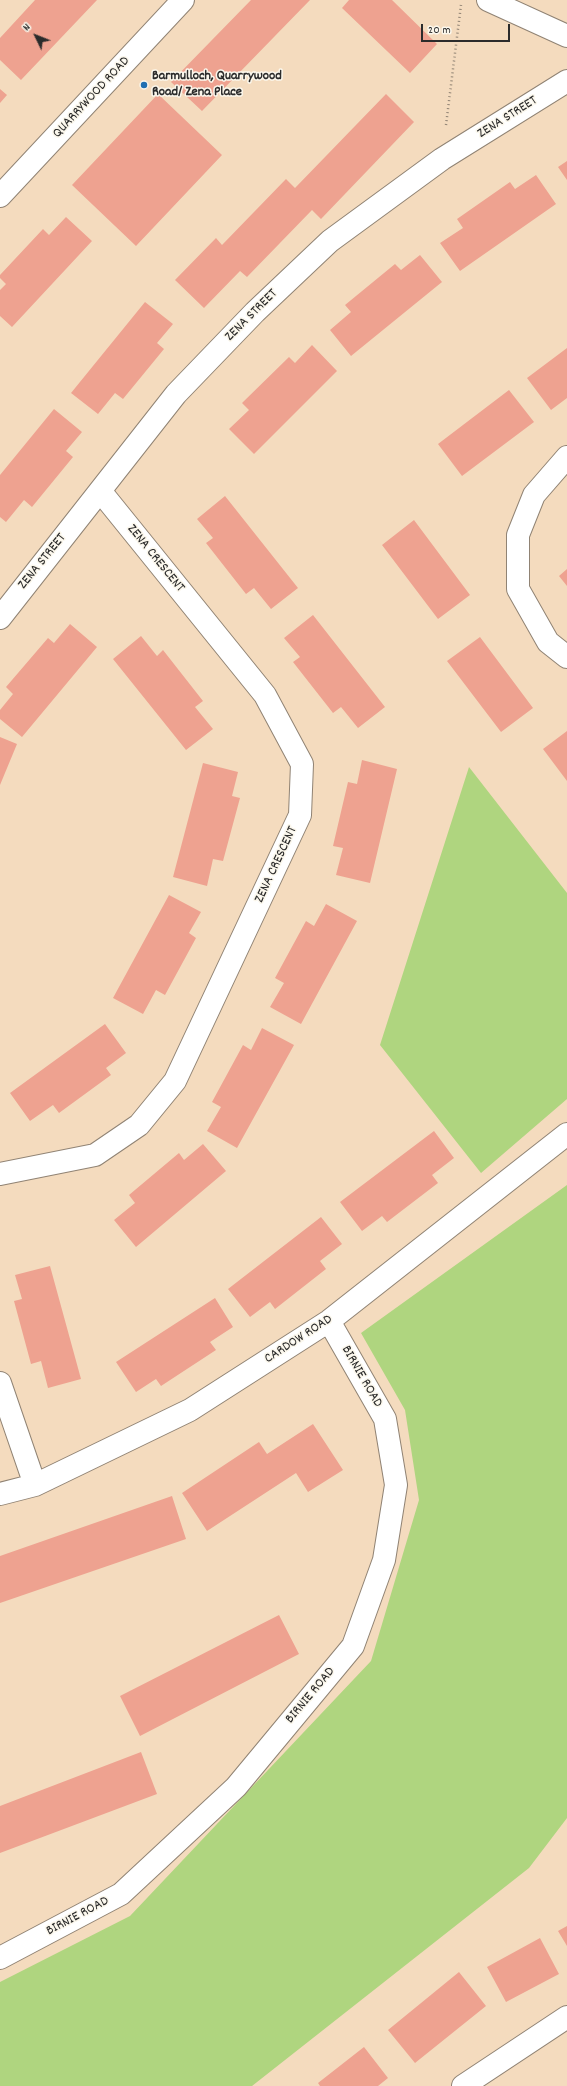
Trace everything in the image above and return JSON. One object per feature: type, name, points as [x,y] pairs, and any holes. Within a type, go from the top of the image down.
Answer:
[{"type":"street","name":"QUARRYWOOD ROAD","points":[[0,196],[183,0]]},
{"type":"street","points":[[488,0],[567,36]]},
{"type":"street","name":"ZENA STREET","points":[[0,618],[26,582],[101,492],[176,394],[254,312],[330,241],[442,159],[567,81]]},
{"type":"street","points":[[567,457],[534,495],[518,535],[518,589],[548,642],[567,657]]},
{"type":"street","name":"ZENA CRESCENT","points":[[0,1174],[95,1154],[139,1124],[157,1103],[175,1081],[300,815],[302,764],[265,695],[101,492]]},
{"type":"street","name":"CARDOW ROAD","points":[[0,1494],[35,1485],[190,1410],[329,1321],[567,1134]]},
{"type":"street","name":"BIRNIE ROAD","points":[[0,1958],[121,1894],[236,1787],[353,1646],[384,1560],[396,1485],[385,1419],[329,1321]]},
{"type":"street","points":[[0,1383],[35,1485]]},
{"type":"street","points":[[463,2086],[567,2017]]},
{"type":"path","points":[[442,159],[462,0]]},
{"type":"green space","points":[[469,767],[567,893],[567,1099],[481,1173],[380,1045]]},
{"type":"green space","points":[[567,1185],[567,1818],[529,1868],[252,2086],[0,2086],[0,1982],[130,1916],[371,1661],[419,1500],[405,1410],[361,1333]]},
{"type":"building","points":[[35,0],[97,0],[21,80],[0,60],[0,38]]},
{"type":"building","points":[[251,0],[310,0],[202,111],[171,82]]},
{"type":"building","points":[[349,0],[392,0],[437,44],[410,73],[342,8]]},
{"type":"building","points":[[0,89],[7,95],[0,103]]},
{"type":"building","points":[[158,94],[222,155],[136,246],[72,185]]},
{"type":"building","points":[[386,94],[414,122],[321,219],[312,210],[247,277],[240,271],[204,308],[175,280],[216,238],[222,245],[286,179],[295,188]]},
{"type":"building","points":[[567,161],[567,180],[558,167]]},
{"type":"building","points":[[536,175],[556,204],[460,271],[440,243],[463,228],[457,219],[510,182],[515,189]]},
{"type":"building","points":[[66,217],[92,241],[12,327],[0,316],[0,290],[6,284],[0,278],[0,275],[43,229],[49,235]]},
{"type":"building","points":[[420,255],[442,282],[351,356],[330,330],[351,312],[345,305],[395,264],[401,270]]},
{"type":"building","points":[[145,302],[173,324],[157,343],[164,349],[123,399],[115,393],[98,414],[71,393]]},
{"type":"building","points":[[312,345],[337,371],[254,454],[229,429],[249,410],[242,403],[289,357],[295,363]]},
{"type":"building","points":[[567,348],[567,398],[551,410],[527,378]]},
{"type":"building","points":[[509,390],[534,422],[462,476],[438,444]]},
{"type":"building","points":[[54,409],[82,432],[66,451],[73,457],[32,507],[24,500],[6,522],[0,517],[0,475]]},
{"type":"building","points":[[225,496],[298,588],[271,609],[254,588],[246,594],[206,543],[213,538],[197,519]]},
{"type":"building","points":[[414,520],[470,595],[438,619],[382,545]]},
{"type":"building","points":[[567,569],[567,586],[559,576]]},
{"type":"building","points":[[313,615],[385,707],[358,728],[341,707],[333,713],[293,662],[300,657],[284,638]]},
{"type":"building","points":[[70,624],[97,647],[22,737],[0,719],[0,710],[13,694],[6,687],[48,638],[54,643]]},
{"type":"building","points":[[141,636],[157,656],[163,650],[203,701],[195,707],[213,729],[186,750],[113,659]]},
{"type":"building","points":[[480,637],[533,708],[501,732],[447,661]]},
{"type":"building","points":[[567,731],[567,781],[543,749]]},
{"type":"building","points":[[0,737],[17,744],[0,785]]},
{"type":"building","points":[[362,760],[397,769],[370,883],[336,875],[343,848],[333,846],[348,782],[357,784]]},
{"type":"building","points":[[203,763],[238,772],[232,796],[240,798],[223,861],[213,859],[207,886],[173,877]]},
{"type":"building","points":[[169,895],[201,912],[189,933],[196,938],[165,995],[156,990],[143,1014],[113,998]]},
{"type":"building","points":[[326,904],[357,921],[301,1024],[270,1007],[284,983],[275,978],[306,921],[314,926]]},
{"type":"building","points":[[105,1024],[126,1053],[106,1068],[111,1075],[59,1113],[53,1105],[30,1121],[10,1093]]},
{"type":"building","points":[[262,1028],[294,1045],[237,1148],[207,1131],[221,1107],[212,1102],[243,1045],[251,1050]]},
{"type":"building","points":[[434,1131],[454,1158],[432,1175],[438,1183],[387,1222],[382,1216],[362,1231],[340,1202]]},
{"type":"building","points":[[203,1144],[226,1171],[136,1247],[114,1220],[135,1203],[129,1195],[179,1153],[184,1160]]},
{"type":"building","points":[[321,1217],[342,1244],[320,1261],[326,1269],[275,1309],[270,1302],[250,1317],[228,1289]]},
{"type":"building","points":[[50,1266],[81,1379],[48,1388],[41,1361],[31,1364],[14,1301],[22,1299],[15,1275]]},
{"type":"building","points":[[215,1298],[233,1327],[210,1342],[216,1350],[161,1386],[156,1379],[136,1392],[116,1362]]},
{"type":"building","points":[[313,1424],[343,1470],[308,1492],[296,1473],[207,1531],[182,1493],[259,1442],[267,1454]]},
{"type":"building","points":[[172,1496],[186,1539],[0,1603],[0,1556]]},
{"type":"building","points":[[279,1615],[299,1654],[140,1736],[120,1696]]},
{"type":"building","points":[[141,1752],[157,1794],[0,1853],[0,1806]]},
{"type":"building","points":[[567,1926],[567,1946],[558,1931]]},
{"type":"building","points":[[540,1938],[559,1974],[506,2002],[487,1967]]},
{"type":"building","points":[[459,1972],[486,2006],[415,2063],[388,2030]]},
{"type":"building","points":[[364,2047],[388,2078],[378,2086],[320,2086],[318,2083]]},
{"type":"place","name":"Barmulloch, Quarrywood Road/ Zena Place","points":[[144,85]]}]
